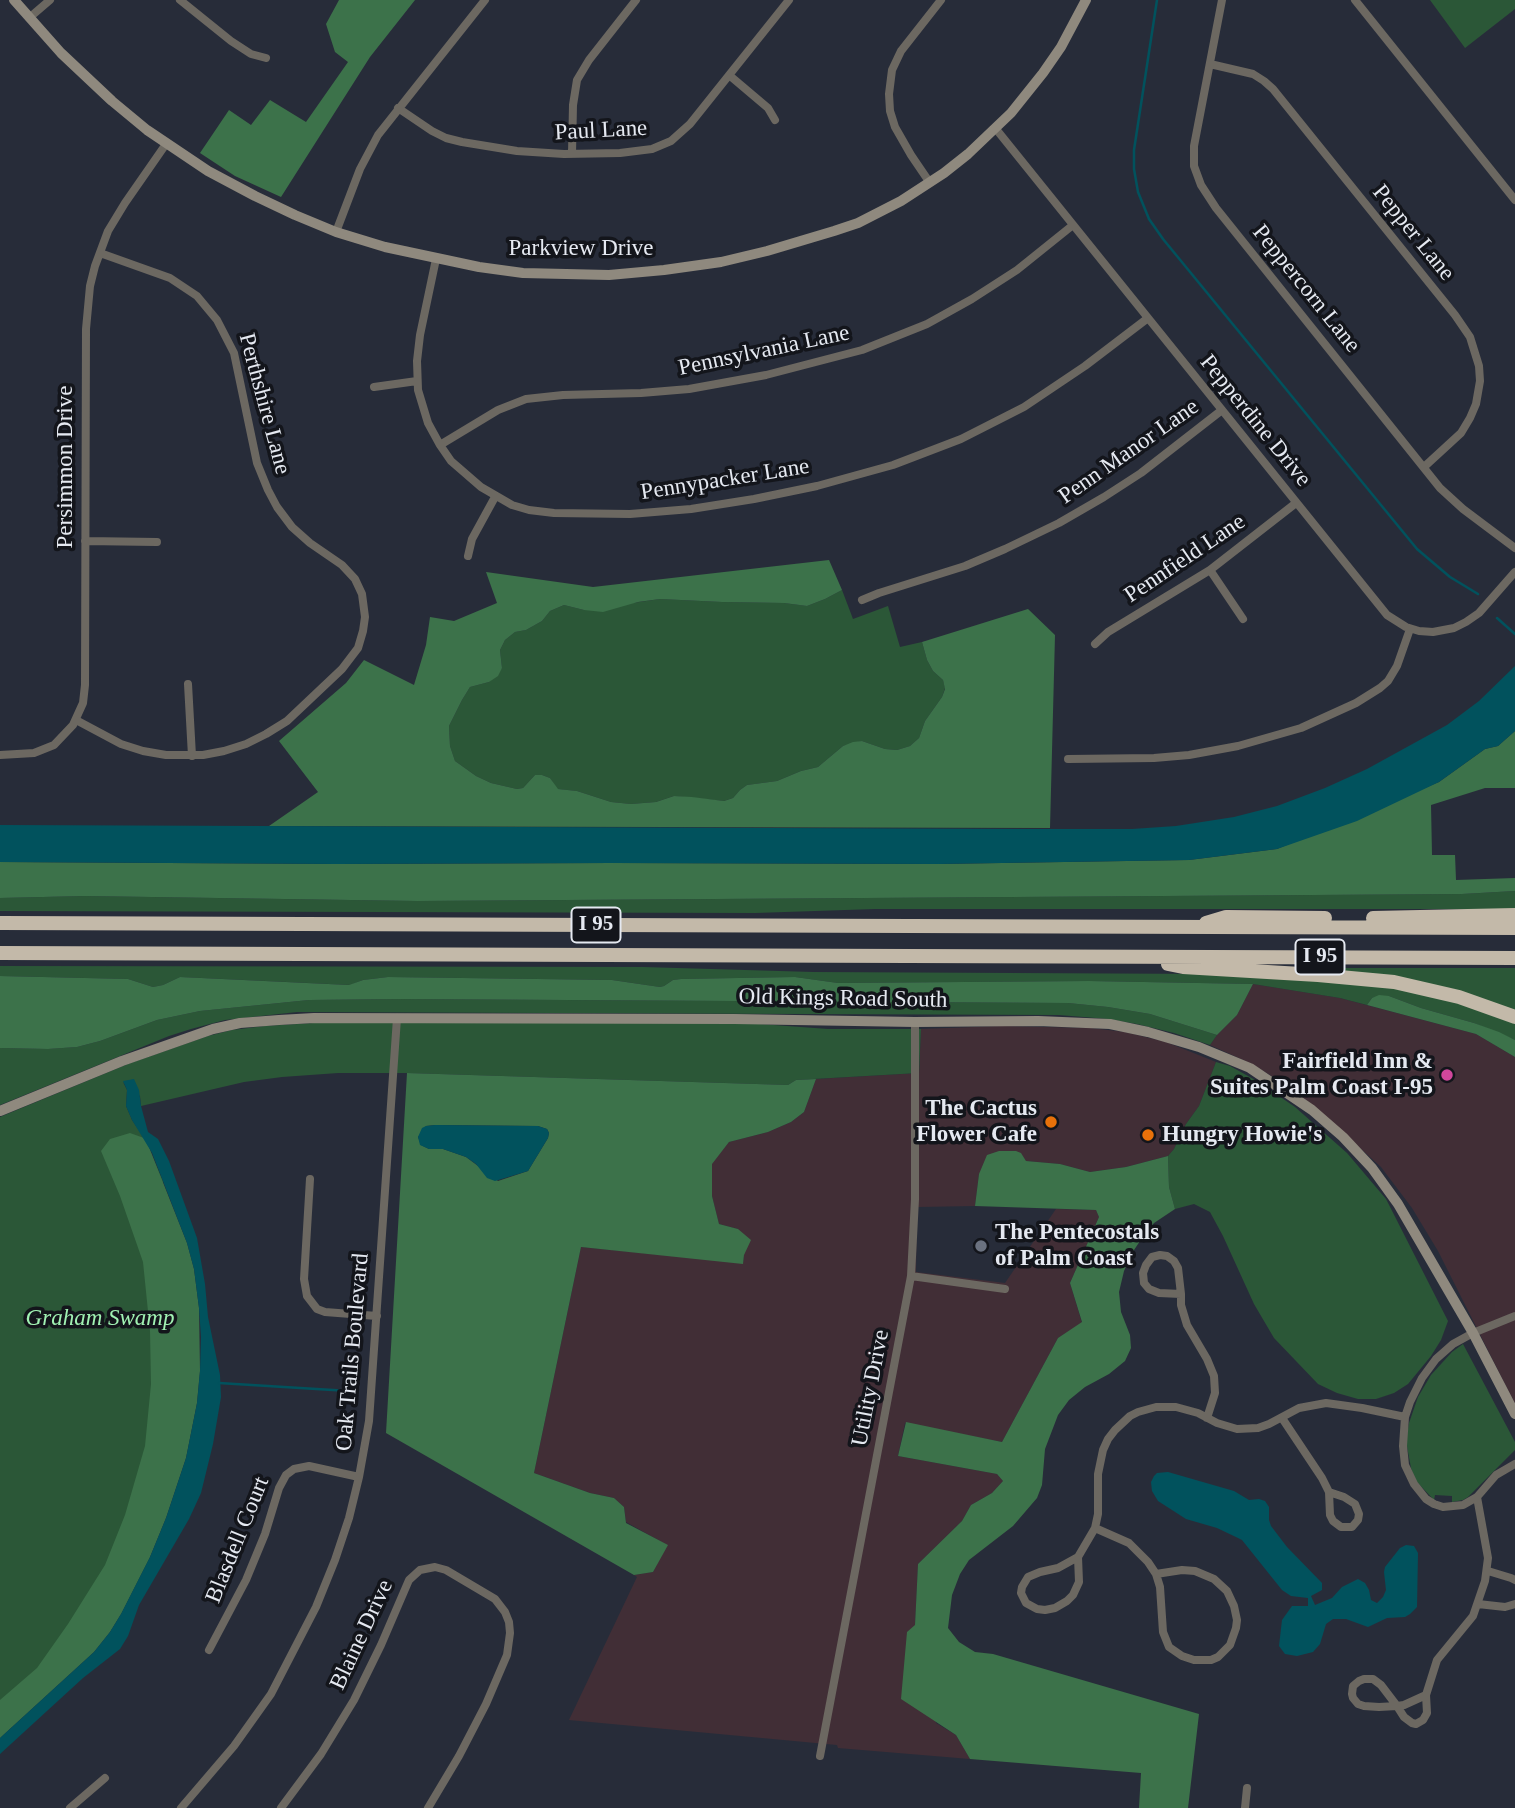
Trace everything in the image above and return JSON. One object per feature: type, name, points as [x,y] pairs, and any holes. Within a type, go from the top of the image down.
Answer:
[{"type":"highway","points":[[1191,927],[1226,917],[1420,918],[1515,915]]},
{"type":"highway","name":"I 95","points":[[0,923],[1515,928]]},
{"type":"highway","name":"I 95","points":[[0,953],[1515,958]]},
{"type":"highway","points":[[1125,957],[1183,967],[1394,982],[1448,994],[1515,1017]]},
{"type":"street","name":"Parkview Drive","points":[[14,0],[61,53],[129,115],[166,144],[208,171],[255,196],[336,232],[384,247],[436,259],[512,271],[567,275],[623,274],[721,262],[834,231],[858,223],[890,207],[930,183],[996,129],[1032,88],[1052,60],[1086,0]]},
{"type":"street","points":[[29,18],[50,0]]},
{"type":"street","points":[[180,0],[247,52],[266,58]]},
{"type":"street","points":[[336,232],[365,159],[378,135],[485,0]]},
{"type":"street","points":[[572,154],[573,105],[577,80],[589,60],[636,0]]},
{"type":"street","name":"Paul Lane","points":[[398,108],[432,131],[453,140],[517,150],[572,154],[640,152],[665,145],[690,124],[789,0]]},
{"type":"street","points":[[930,183],[898,134],[892,120],[889,94],[892,70],[901,51],[941,0]]},
{"type":"street","name":"Peppercorn Lane","points":[[1222,0],[1194,153],[1200,185],[1454,502],[1515,548]]},
{"type":"street","points":[[1355,0],[1515,201]]},
{"type":"street","name":"Pepper Lane","points":[[1210,64],[1253,75],[1264,80],[1273,89],[1455,315],[1469,337],[1479,366],[1480,381],[1476,404],[1461,433],[1424,467]]},
{"type":"street","points":[[729,75],[768,108],[775,120]]},
{"type":"street","name":"Pepperdine Drive","points":[[996,129],[1380,609],[1391,619],[1410,629]]},
{"type":"street","name":"Persimmon Drive","points":[[76,720],[84,692],[86,329],[90,286],[108,231],[166,144]]},
{"type":"street","name":"Pennsylvania Lane","points":[[440,445],[498,410],[526,399],[711,386],[804,366],[880,344],[934,320],[984,292],[1017,270],[1073,225]]},
{"type":"street","name":"Perthshire Lane","points":[[76,720],[136,749],[166,755],[192,756],[246,744],[277,728],[342,669],[355,654],[364,624],[364,602],[360,589],[347,570],[299,534],[272,500],[257,463],[234,353],[213,313],[191,291],[170,278],[100,253]]},
{"type":"street","name":"Pennypacker Lane","points":[[436,259],[419,344],[417,381],[423,408],[440,445],[473,482],[495,497],[521,508],[546,513],[630,514],[691,509],[754,499],[868,472],[939,448],[1013,413],[1076,373],[1147,318]]},
{"type":"street","points":[[374,387],[417,381]]},
{"type":"street","name":"Penn Manor Lane","points":[[862,600],[990,556],[1059,523],[1135,478],[1222,411]]},
{"type":"street","points":[[468,556],[472,539],[495,497]]},
{"type":"street","name":"Pennfield Lane","points":[[1095,644],[1108,632],[1210,570],[1296,503]]},
{"type":"street","points":[[85,541],[157,542]]},
{"type":"street","points":[[1210,570],[1243,619]]},
{"type":"street","points":[[1068,759],[1189,755],[1238,747],[1301,728],[1346,708],[1380,688],[1397,666],[1410,629],[1440,631],[1466,622],[1485,607],[1515,572]]},
{"type":"street","points":[[188,684],[192,756]]},
{"type":"street","points":[[0,755],[29,754],[44,750],[62,738],[76,720]]},
{"type":"street","name":"Old Kings Road South","points":[[0,1111],[122,1061],[213,1029],[240,1023],[314,1018],[397,1018],[1038,1021],[1110,1024],[1190,1044],[1250,1068],[1312,1110],[1343,1137],[1372,1168],[1398,1204],[1473,1332],[1515,1414]]},
{"type":"street","name":"Oak Trails Boulevard","points":[[181,1808],[248,1728],[271,1694],[295,1650],[335,1560],[359,1477],[369,1421],[397,1018]]},
{"type":"street","name":"Utility Drive","points":[[820,1756],[911,1276],[915,1022]]},
{"type":"street","points":[[310,1179],[304,1279],[307,1296],[317,1308],[329,1313],[377,1316]]},
{"type":"street","points":[[1181,1294],[1159,1293],[1149,1289],[1144,1283],[1143,1273],[1152,1257],[1167,1256],[1178,1268],[1181,1294],[1181,1304],[1187,1325],[1214,1376],[1216,1393],[1207,1418]]},
{"type":"street","points":[[911,1276],[1005,1289]]},
{"type":"street","points":[[1515,1316],[1473,1332],[1446,1350],[1428,1368],[1416,1388],[1405,1417],[1403,1446],[1410,1478],[1430,1502],[1443,1507],[1463,1504],[1477,1497],[1496,1475],[1515,1464]]},
{"type":"street","points":[[1078,1557],[1079,1582],[1068,1601],[1045,1610],[1026,1603],[1021,1593],[1028,1577],[1058,1568],[1078,1557],[1095,1528],[1098,1514],[1099,1463],[1108,1439],[1130,1416],[1138,1412],[1156,1407],[1177,1408],[1227,1427],[1246,1430],[1269,1424],[1299,1408],[1326,1403],[1405,1417]]},
{"type":"street","points":[[1282,1418],[1318,1470],[1329,1492],[1330,1515],[1333,1521],[1341,1527],[1352,1527],[1359,1514],[1355,1504],[1329,1492]]},
{"type":"street","name":"Blasdell Court","points":[[209,1650],[246,1580],[286,1475],[295,1469],[309,1466],[359,1477]]},
{"type":"street","points":[[1426,1695],[1411,1703],[1397,1706],[1370,1707],[1358,1704],[1353,1698],[1353,1686],[1364,1679],[1373,1679],[1381,1685],[1397,1706],[1408,1721],[1412,1723],[1420,1723],[1427,1713],[1426,1695],[1437,1660],[1473,1616],[1488,1571],[1477,1497]]},
{"type":"street","points":[[1095,1528],[1135,1547],[1156,1574],[1161,1596],[1163,1632],[1169,1647],[1194,1660],[1211,1660],[1218,1657],[1230,1645],[1236,1628],[1236,1612],[1227,1591],[1214,1579],[1195,1571],[1156,1574]]},
{"type":"street","name":"Blaine Drive","points":[[281,1808],[321,1754],[354,1700],[409,1580],[419,1570],[435,1567],[446,1570],[495,1599],[507,1618],[510,1639],[507,1656],[481,1713],[428,1808]]},
{"type":"street","points":[[1488,1571],[1515,1580]]},
{"type":"street","points":[[1478,1604],[1505,1607],[1515,1604]]},
{"type":"street","points":[[70,1808],[105,1778]]},
{"type":"street","points":[[1245,1808],[1247,1788]]},
{"type":"shaded area","points":[[1253,984],[1340,998],[1476,1034],[1515,1057],[1515,1404],[1438,1251],[1412,1208],[1381,1167],[1310,1103],[1278,1080],[1252,1064],[1210,1045],[1237,1015]]},
{"type":"shaded area","points":[[1001,1026],[1091,1028],[1125,1032],[1166,1042],[1216,1062],[1199,1106],[1168,1156],[1126,1167],[1090,1172],[1060,1164],[1026,1161],[1021,1154],[979,1174],[975,1206],[917,1207],[916,1272],[1005,1283],[1056,1209],[1096,1210],[1099,1217],[1070,1283],[1082,1323],[1058,1338],[1002,1442],[905,1423],[898,1456],[997,1474],[1003,1481],[992,1493],[971,1505],[962,1521],[918,1564],[915,1625],[936,1723],[956,1735],[970,1759],[569,1720],[637,1577],[634,1575],[653,1572],[667,1545],[626,1522],[624,1507],[614,1498],[590,1493],[534,1473],[581,1247],[743,1263],[744,1255],[738,1229],[719,1224],[712,1196],[711,1164],[729,1142],[768,1132],[791,1122],[804,1112],[816,1079],[919,1073],[921,1029]]},
{"type":"green space","points":[[339,0],[415,0],[370,57],[281,197],[235,176],[200,153],[229,110],[251,125],[270,100],[306,122],[348,62],[335,52],[326,24]]},
{"type":"green space","points":[[1430,0],[1515,0],[1515,9],[1465,48]]},
{"type":"green space","points":[[829,560],[842,590],[807,606],[660,599],[603,612],[564,605],[550,611],[542,621],[526,630],[515,632],[505,640],[500,650],[502,668],[498,676],[489,682],[470,687],[449,726],[450,746],[455,761],[491,783],[517,789],[523,788],[535,775],[542,775],[550,778],[558,789],[577,791],[611,802],[656,802],[674,796],[724,801],[733,798],[747,785],[777,781],[818,767],[843,746],[853,742],[862,741],[897,750],[910,746],[919,738],[925,721],[945,689],[943,680],[933,671],[927,660],[922,642],[1028,609],[1055,635],[1050,828],[269,826],[318,792],[279,741],[346,683],[364,660],[414,685],[426,645],[430,617],[454,621],[497,603],[486,572],[593,587]]},
{"type":"green space","points":[[842,590],[853,619],[888,606],[900,647],[922,642],[933,671],[943,680],[945,688],[942,697],[925,721],[919,738],[910,746],[897,750],[885,749],[862,741],[843,746],[818,767],[777,781],[747,785],[733,798],[724,801],[674,796],[656,802],[611,802],[577,791],[557,789],[550,778],[542,775],[535,775],[523,788],[517,789],[491,783],[455,761],[450,746],[449,726],[470,687],[489,682],[502,668],[500,650],[505,640],[515,632],[526,630],[542,621],[550,611],[564,605],[584,610],[660,599],[807,606]]},
{"type":"green space","points":[[1515,731],[1515,788],[1485,788],[1431,805],[1432,855],[1455,855],[1456,880],[1515,878],[1515,891],[1462,894],[417,901],[85,896],[0,898],[0,862],[939,864],[1189,860],[1277,849],[1439,782],[1485,749],[1498,746]]},
{"type":"green space","points":[[1515,891],[1515,909],[875,909],[755,913],[0,911],[0,898],[85,896],[417,901],[1462,894]]},
{"type":"green space","points":[[0,966],[643,967],[813,972],[1211,974],[1354,982],[1434,995],[1515,1022],[1515,1040],[1474,1023],[1389,996],[1372,998],[1367,1005],[1253,984],[1089,981],[838,983],[795,977],[681,979],[660,987],[612,980],[388,977],[363,980],[350,985],[180,977],[153,987],[128,979],[0,976]]},
{"type":"green space","points":[[1324,968],[1515,968],[1515,1013],[1320,971]]},
{"type":"green space","points":[[0,976],[128,979],[153,987],[180,977],[349,985],[388,977],[612,980],[660,987],[681,979],[795,977],[838,983],[1089,981],[1253,984],[1237,1015],[1217,1035],[1150,1014],[1068,1003],[309,1000],[200,1011],[157,1020],[77,1047],[48,1049],[0,1048]]},
{"type":"green space","points":[[1379,995],[1499,1032],[1515,1040],[1515,1057],[1476,1034],[1367,1005],[1372,998]]},
{"type":"green space","points":[[309,1000],[1068,1003],[1150,1014],[1217,1035],[1210,1045],[1137,1024],[1059,1015],[297,1012],[225,1020],[191,1029],[0,1105],[0,1048],[77,1047],[157,1020],[200,1011]]},
{"type":"green space","name":"Graham Swamp","points":[[314,1023],[746,1023],[828,1029],[921,1029],[919,1073],[796,1080],[788,1085],[338,1073],[244,1082],[141,1106],[140,1096],[123,1082],[127,1090],[126,1106],[163,1181],[150,1557],[121,1614],[0,1738],[0,1117],[128,1064],[208,1036],[232,1030]]},
{"type":"green space","points":[[1216,1062],[1230,1066],[1257,1081],[1295,1107],[1347,1153],[1386,1199],[1448,1321],[1431,1356],[1408,1384],[1394,1393],[1376,1399],[1358,1399],[1318,1384],[1274,1338],[1254,1304],[1210,1212],[1194,1204],[1175,1209],[1169,1187],[1168,1156],[1199,1106]]},
{"type":"green space","points":[[407,1073],[788,1085],[796,1080],[816,1079],[804,1112],[791,1122],[768,1132],[729,1142],[712,1164],[712,1196],[719,1224],[738,1229],[751,1240],[743,1264],[581,1247],[534,1473],[590,1493],[614,1498],[624,1507],[626,1523],[668,1545],[653,1572],[634,1575],[386,1433]],"holes":[[[435,1125],[538,1126],[547,1129],[548,1138],[528,1171],[498,1181],[466,1157],[443,1149],[429,1149],[421,1145],[418,1137],[426,1126]]]},
{"type":"green space","points":[[130,1133],[144,1138],[149,1147],[187,1243],[194,1269],[199,1308],[200,1371],[197,1403],[186,1458],[150,1557],[110,1632],[94,1652],[0,1738],[0,1700],[37,1668],[105,1565],[125,1515],[145,1446],[151,1384],[150,1331],[143,1262],[101,1151],[110,1139]]},
{"type":"green space","points":[[999,1151],[1016,1151],[1021,1153],[1026,1161],[1060,1164],[1090,1172],[1126,1167],[1168,1156],[1169,1187],[1175,1209],[1154,1223],[1144,1235],[1124,1271],[1119,1292],[1121,1312],[1130,1335],[1131,1348],[1125,1361],[1109,1374],[1085,1387],[1069,1400],[1058,1415],[1045,1449],[1042,1485],[1037,1498],[1013,1526],[969,1560],[952,1595],[948,1628],[959,1642],[975,1652],[993,1654],[1199,1714],[1188,1808],[1139,1808],[1141,1773],[970,1759],[956,1735],[901,1699],[907,1632],[915,1625],[918,1564],[962,1521],[971,1505],[992,1493],[1003,1481],[997,1474],[898,1456],[906,1422],[1002,1442],[1058,1338],[1082,1322],[1070,1283],[1099,1217],[1096,1210],[975,1206],[979,1174],[987,1155]]},
{"type":"green space","points":[[1463,1344],[1515,1442],[1515,1450],[1468,1497],[1452,1502],[1452,1496],[1435,1495],[1434,1500],[1416,1481],[1411,1468],[1406,1441],[1409,1423],[1418,1397],[1431,1375]]},
{"type":"water","points":[[1515,666],[1515,731],[1498,746],[1485,749],[1439,782],[1357,821],[1277,849],[1189,860],[939,864],[0,862],[0,825],[1031,829],[1176,826],[1234,817],[1277,806],[1367,769],[1447,725],[1479,701]]},
{"type":"water","points":[[134,1079],[148,1132],[158,1139],[169,1161],[197,1238],[208,1317],[220,1375],[221,1397],[213,1444],[201,1493],[139,1605],[128,1636],[120,1649],[83,1678],[0,1754],[0,1738],[94,1652],[121,1614],[166,1518],[186,1458],[197,1403],[201,1337],[194,1269],[187,1243],[152,1153],[126,1106],[127,1090],[123,1081]]},
{"type":"water","points":[[435,1125],[538,1126],[547,1129],[549,1133],[528,1171],[495,1181],[487,1178],[476,1164],[466,1157],[420,1145],[418,1137],[422,1128]]},
{"type":"water","points":[[1168,1472],[1234,1491],[1249,1500],[1265,1501],[1269,1507],[1271,1526],[1322,1583],[1322,1590],[1311,1596],[1315,1605],[1332,1598],[1342,1587],[1358,1579],[1365,1583],[1371,1600],[1377,1603],[1386,1590],[1385,1567],[1400,1548],[1406,1545],[1414,1546],[1418,1553],[1417,1607],[1405,1617],[1387,1618],[1368,1627],[1346,1619],[1333,1619],[1326,1624],[1320,1644],[1313,1652],[1297,1656],[1285,1654],[1279,1646],[1282,1620],[1292,1606],[1308,1606],[1308,1598],[1291,1596],[1282,1590],[1242,1540],[1217,1528],[1186,1519],[1158,1501],[1152,1491],[1151,1482],[1157,1473]]},
{"type":"waterway","points":[[1157,0],[1134,150],[1138,192],[1149,219],[1417,549],[1450,577],[1478,594]]},
{"type":"waterway","points":[[1497,618],[1515,634]]},
{"type":"waterway","points":[[219,1383],[349,1391]]},
{"type":"place","name":"Fairfield Inn & Suites Palm Coast I-95","points":[[1447,1075]]},
{"type":"place","name":"The Cactus Flower Cafe","points":[[1051,1122]]},
{"type":"place","name":"Hungry Howie's","points":[[1148,1135]]},
{"type":"place","name":"The Pentecostals of Palm Coast","points":[[981,1246]]}]
